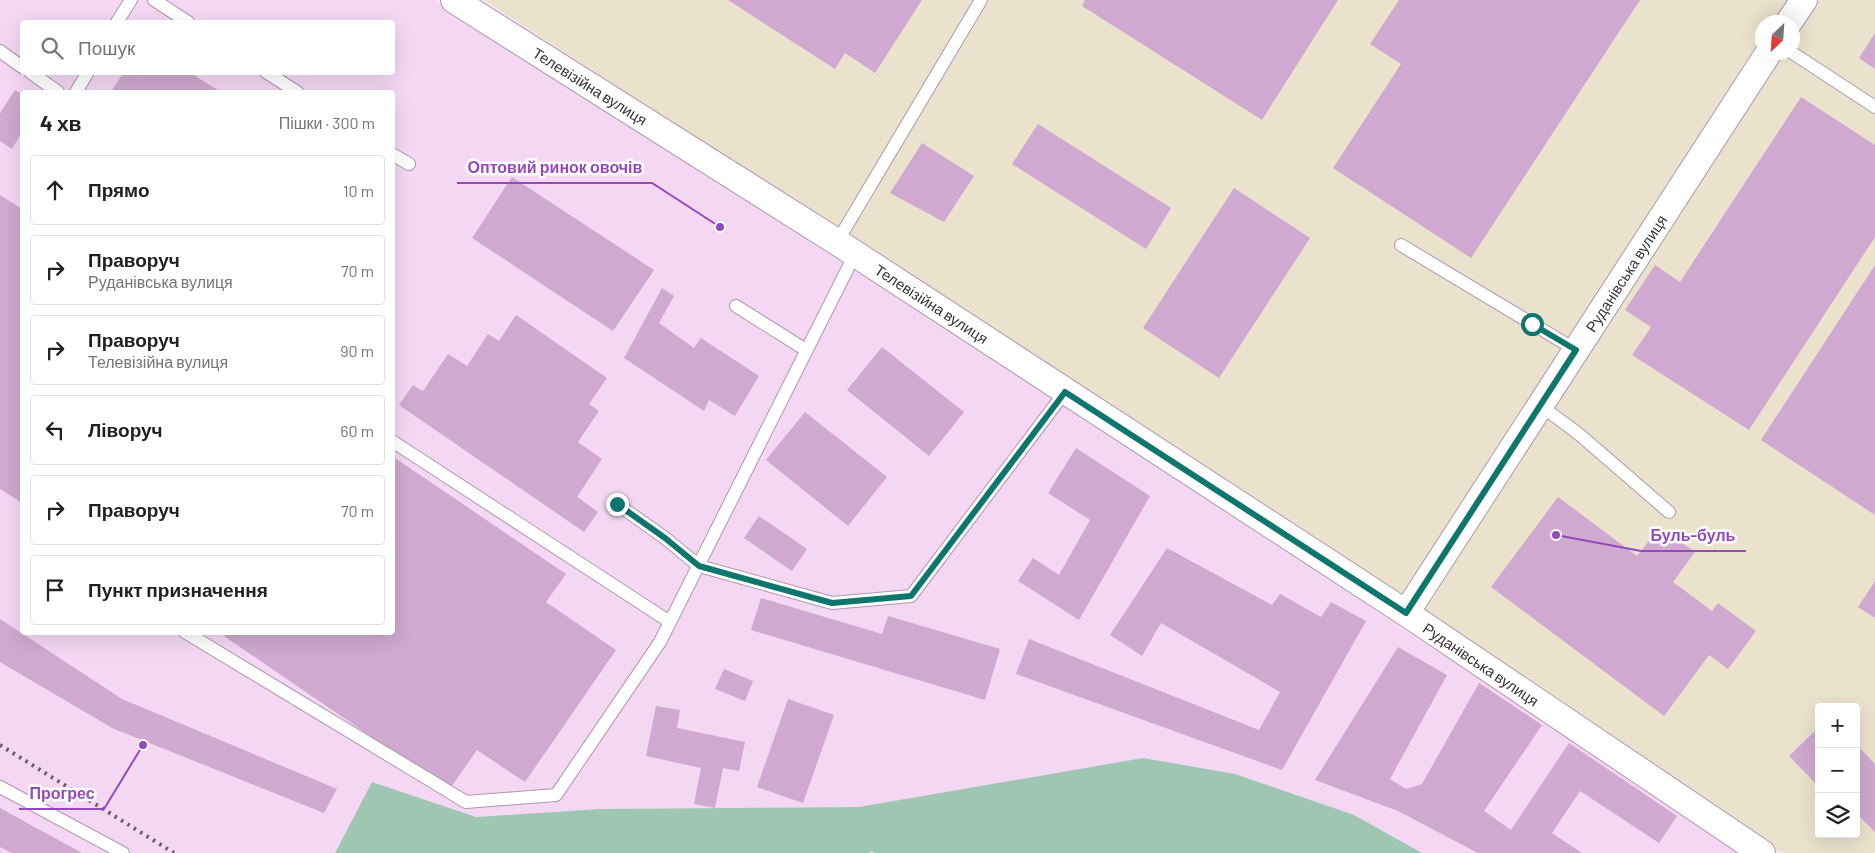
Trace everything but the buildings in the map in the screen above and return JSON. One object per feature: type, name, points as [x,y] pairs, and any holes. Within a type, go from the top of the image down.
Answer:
[{"type":"street","name":"Телевізійна вулиця","points":[[454,0],[846,248],[1406,613]]},
{"type":"street","points":[[1794,15],[1804,0]]},
{"type":"street","name":"Руданівська вулиця","points":[[1762,853],[1406,613],[1764,60]]},
{"type":"lane","points":[[118,20],[131,0]]},
{"type":"lane","points":[[154,0],[185,20]]},
{"type":"lane","points":[[190,635],[466,802],[556,795],[660,642],[806,350],[846,248],[981,0]]},
{"type":"lane","points":[[0,50],[20,65]]},
{"type":"lane","points":[[1800,58],[1875,107]]},
{"type":"lane","points":[[34,75],[55,90]]},
{"type":"lane","points":[[77,90],[86,75]]},
{"type":"lane","points":[[271,75],[294,90]]},
{"type":"lane","points":[[395,156],[409,164]]},
{"type":"lane","points":[[1400,245],[1576,350]]},
{"type":"lane","points":[[736,306],[806,350]]},
{"type":"lane","points":[[617,504],[665,538],[699,566],[832,603],[911,596],[1065,392]]},
{"type":"lane","points":[[1540,405],[1580,434],[1669,512]]},
{"type":"lane","points":[[395,443],[670,622]]},
{"type":"lane","points":[[0,787],[123,853]]},
{"type":"shaded area","points":[[0,0],[434,0],[1028,381],[1743,853],[1422,853],[1354,815],[1143,758],[859,807],[599,809],[476,817],[372,782],[335,853],[0,853]]},
{"type":"shaded area","points":[[484,0],[1875,0],[1875,853],[1784,853],[1771,847],[1405,599]]},
{"type":"green space","points":[[1143,758],[1235,774],[1354,815],[1422,853],[875,853],[871,851],[870,853],[335,853],[372,782],[476,817],[599,809],[859,807]]},
{"type":"railway","points":[[0,745],[174,853]]},
{"type":"place","name":"Оптовий ринок овочів","points":[[720,227]]},
{"type":"place","name":"Буль-буль","points":[[1556,535]]},
{"type":"place","name":"Прогрес","points":[[143,745]]},
{"type":"route","points":[[617,504],[665,538],[699,566],[832,603],[911,596],[1065,392],[1406,613],[1576,350],[1532,324]]}]
